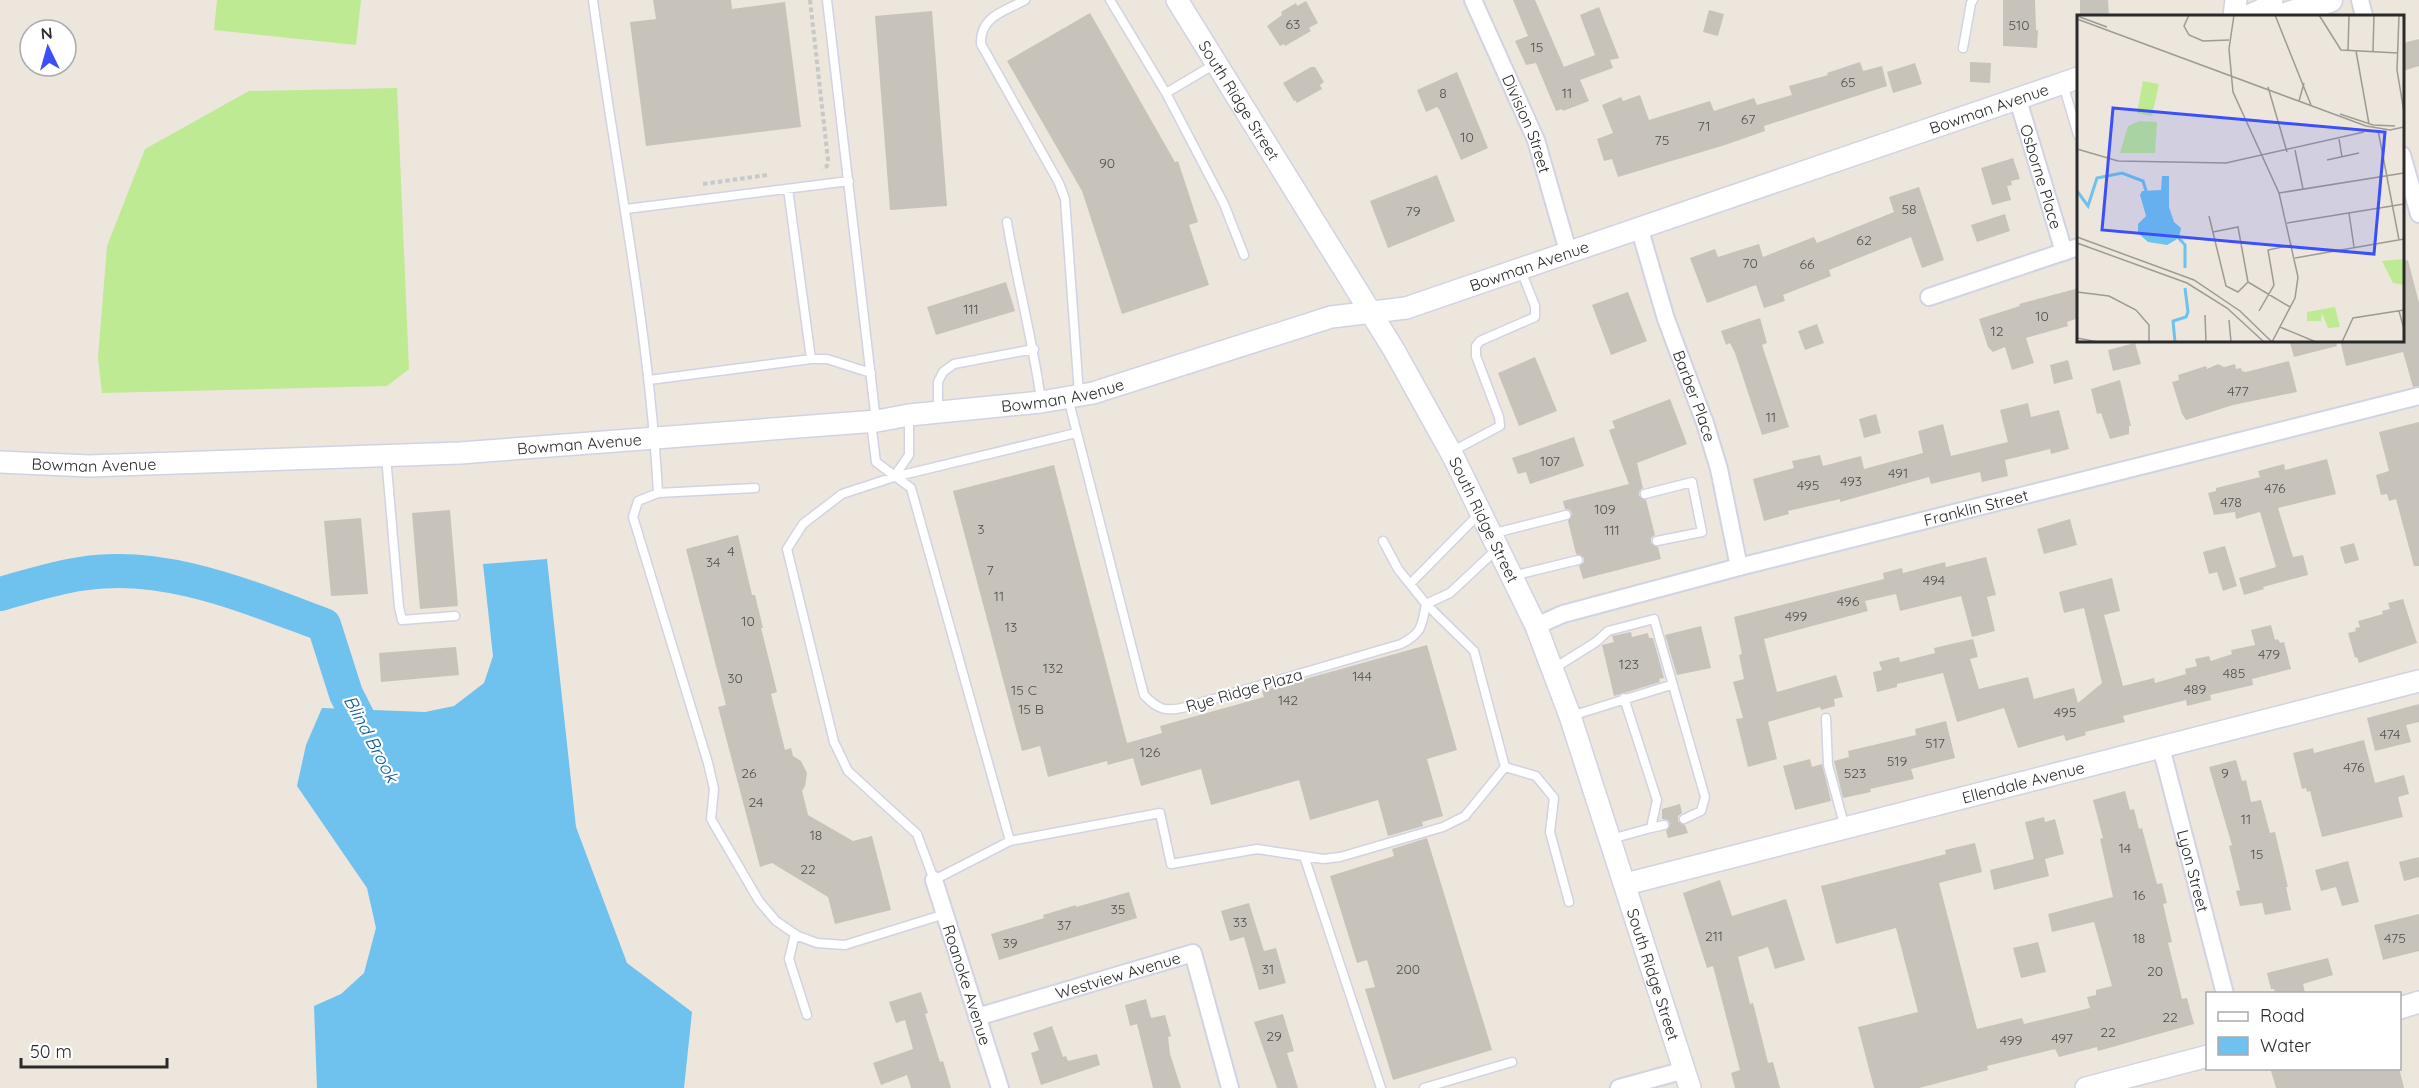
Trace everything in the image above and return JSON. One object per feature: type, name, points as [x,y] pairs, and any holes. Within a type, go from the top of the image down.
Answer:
[{"type":"main road","points":[[2286,15],[2330,0]]},
{"type":"street","name":"South Ridge Street","points":[[1178,0],[1215,64],[1394,350],[1451,452],[1536,626],[1570,716],[1687,1079]]},
{"type":"street","name":"Division Street","points":[[1473,0],[1536,140],[1568,251]]},
{"type":"street","points":[[2234,15],[2236,0]]},
{"type":"street","points":[[2250,15],[2270,6],[2272,0]]},
{"type":"street","points":[[2360,0],[2364,15]]},
{"type":"street","name":"Bowman Avenue","points":[[0,462],[88,466],[460,453],[874,422],[938,412],[1074,397],[1135,381],[1331,317],[1406,308],[2071,80]]},
{"type":"street","name":"Osborne Place","points":[[1929,297],[2071,249],[2018,100]]},
{"type":"street","points":[[2404,158],[2419,214]]},
{"type":"street","name":"Barber Place","points":[[1640,227],[1666,319],[1705,423],[1719,469],[1739,567]]},
{"type":"street","name":"Franklin Street","points":[[1536,626],[1563,614],[1739,567],[2419,396]]},
{"type":"street","name":"Ellendale Avenue","points":[[1626,884],[2419,681]]},
{"type":"street","name":"Lyon Street","points":[[2161,747],[2225,992]]},
{"type":"street","name":"Roanoke Avenue","points":[[934,880],[1000,1088]]},
{"type":"street","name":"Westview Avenue","points":[[977,1017],[1193,953],[1230,1088]]},
{"type":"street","points":[[2401,1008],[2419,1002]]},
{"type":"street","points":[[2086,1088],[2206,1057]]},
{"type":"street","points":[[1619,1088],[1687,1079]]},
{"type":"lane","points":[[593,0],[610,125],[626,209],[649,380],[658,493]]},
{"type":"lane","points":[[827,0],[871,373],[876,462],[911,488],[1010,841]]},
{"type":"lane","name":"Rye Ridge Plaza","points":[[1025,0],[989,20],[983,26],[981,44],[1059,183],[1065,199],[1076,433],[1144,694],[1153,705],[1170,711],[1401,644],[1414,637],[1422,625],[1426,604]]},
{"type":"lane","points":[[1110,0],[1166,93],[1224,204],[1244,255]]},
{"type":"lane","points":[[1963,48],[1973,0]]},
{"type":"lane","points":[[1166,93],[1215,64]]},
{"type":"lane","points":[[2071,80],[2077,121]]},
{"type":"lane","points":[[626,209],[849,181]]},
{"type":"lane","points":[[788,189],[811,359]]},
{"type":"lane","points":[[1007,222],[1034,349],[1041,402]]},
{"type":"lane","points":[[1451,452],[1500,426],[1499,417],[1476,356],[1476,346],[1480,341],[1535,317],[1534,306],[1520,268]]},
{"type":"lane","points":[[938,412],[938,382],[943,372],[954,364],[1034,349]]},
{"type":"lane","points":[[649,380],[811,359],[827,359],[871,373]]},
{"type":"lane","points":[[894,477],[909,455],[909,416]]},
{"type":"lane","points":[[1076,433],[894,477],[837,496],[803,524],[787,549],[834,742],[848,771],[917,834],[934,880],[1010,841],[1160,813],[1171,864],[1257,849],[1323,859],[1340,857],[1443,827],[1465,816],[1505,767]]},
{"type":"lane","points":[[386,456],[402,620],[455,616]]},
{"type":"lane","points":[[1645,494],[1692,482],[1702,532],[1657,541]]},
{"type":"lane","points":[[755,488],[658,493],[638,501],[633,517],[708,763],[714,789],[711,819],[759,901],[776,921],[795,934],[817,943],[845,945],[945,914]]},
{"type":"lane","points":[[1410,584],[1481,512]]},
{"type":"lane","points":[[1426,604],[1450,593],[1495,541],[1566,514]]},
{"type":"lane","points":[[1383,541],[1398,569],[1426,604],[1474,651],[1505,767]]},
{"type":"lane","points":[[1512,576],[1578,560]]},
{"type":"lane","points":[[1553,669],[1596,642],[1608,631],[1654,619],[1671,686],[1706,797],[1701,812],[1684,819]]},
{"type":"lane","points":[[1570,716],[1624,698],[1671,686]]},
{"type":"lane","points":[[1624,698],[1657,800],[1651,828]]},
{"type":"lane","points":[[1826,718],[1828,765],[1845,828]]},
{"type":"lane","points":[[1505,767],[1536,776],[1554,798],[1550,832],[1569,902]]},
{"type":"lane","points":[[1611,839],[1664,825]]},
{"type":"lane","points":[[1304,856],[1381,1088]]},
{"type":"lane","points":[[795,934],[789,959],[807,1015]]},
{"type":"lane","points":[[1424,1088],[1512,1062]]},
{"type":"path","points":[[810,0],[828,160],[827,166],[820,170]]},
{"type":"path","points":[[696,185],[776,175]]},
{"type":"green space","points":[[217,0],[361,0],[356,45],[214,30]]},
{"type":"green space","points":[[397,88],[409,369],[387,386],[102,393],[98,358],[107,246],[145,149],[249,91]]},
{"type":"water","points":[[547,559],[576,827],[627,963],[692,1012],[684,1088],[317,1088],[314,1006],[341,994],[364,973],[376,928],[367,888],[297,786],[306,745],[322,708],[425,712],[454,706],[484,683],[493,656],[483,564]]},
{"type":"building","points":[[653,0],[731,0],[732,9],[785,2],[801,127],[646,146],[630,22],[656,19]]},
{"type":"building","points":[[1513,0],[1535,0],[1564,67],[1595,55],[1580,15],[1599,7],[1619,58],[1610,60],[1613,68],[1580,80],[1589,101],[1563,111],[1562,109],[1556,111],[1536,63],[1526,65],[1515,41],[1528,36]]},
{"type":"building","points":[[2003,0],[2035,0],[2037,48],[2003,46]]},
{"type":"building","points":[[2080,0],[2108,0],[2109,15],[2080,15]]},
{"type":"building","points":[[1306,1],[1318,23],[1309,28],[1311,31],[1285,46],[1284,44],[1280,46],[1267,26],[1282,15],[1281,12],[1296,3],[1297,6]]},
{"type":"building","points":[[1709,10],[1724,14],[1718,36],[1703,32]]},
{"type":"building","points":[[932,11],[947,206],[890,210],[875,16]]},
{"type":"building","points":[[1090,13],[1175,162],[1178,161],[1198,222],[1189,225],[1209,285],[1122,314],[1082,191],[1007,61]]},
{"type":"building","points":[[2419,39],[2419,66],[2404,71],[2404,43]]},
{"type":"building","points":[[1860,62],[1863,71],[1882,66],[1887,86],[1764,126],[1765,131],[1725,145],[1618,177],[1612,159],[1604,161],[1597,139],[1613,133],[1602,105],[1621,97],[1623,101],[1640,95],[1649,120],[1710,101],[1714,111],[1754,98],[1757,105],[1792,95],[1789,86],[1828,75],[1827,73]]},
{"type":"building","points":[[1970,62],[1991,63],[1990,83],[1970,82]]},
{"type":"building","points":[[1915,63],[1922,84],[1893,93],[1887,72]]},
{"type":"building","points":[[1315,67],[1324,82],[1320,85],[1322,89],[1297,103],[1283,83]]},
{"type":"building","points":[[1457,72],[1488,148],[1461,160],[1440,111],[1437,107],[1426,112],[1417,90]]},
{"type":"building","points":[[2013,158],[2020,179],[2011,181],[2012,185],[2007,186],[2011,200],[1992,205],[1981,168]]},
{"type":"building","points":[[1437,175],[1455,221],[1388,248],[1370,201]]},
{"type":"building","points":[[1919,187],[1944,260],[1922,268],[1911,237],[1829,270],[1831,276],[1783,295],[1785,301],[1764,308],[1756,285],[1707,303],[1690,258],[1715,249],[1718,257],[1759,244],[1763,257],[1814,237],[1817,243],[1894,212],[1889,197]]},
{"type":"building","points":[[2005,214],[2010,231],[1977,242],[1971,225]]},
{"type":"building","points":[[2408,260],[2419,303],[2419,386],[2413,387],[2403,352],[2346,366],[2340,342],[2404,342],[2404,261]]},
{"type":"building","points":[[1006,282],[1015,311],[936,335],[927,307]]},
{"type":"building","points":[[2077,289],[2077,319],[2067,322],[2068,326],[2026,338],[2034,363],[2012,370],[2005,347],[1993,352],[1988,347],[1979,319],[2020,306],[2019,304]]},
{"type":"building","points":[[1628,292],[1647,341],[1611,355],[1592,305]]},
{"type":"building","points":[[1760,318],[1767,343],[1762,345],[1789,427],[1762,435],[1735,353],[1730,343],[1726,345],[1721,331]]},
{"type":"building","points":[[1817,324],[1824,343],[1805,350],[1798,331]]},
{"type":"building","points":[[2290,342],[2336,342],[2337,346],[2294,357]]},
{"type":"building","points":[[2135,343],[2141,364],[2113,371],[2108,350]]},
{"type":"building","points":[[1535,357],[1557,411],[1519,426],[1498,373]]},
{"type":"building","points":[[2068,360],[2073,379],[2054,384],[2050,365]]},
{"type":"building","points":[[2289,361],[2297,392],[2233,405],[2186,420],[2182,414],[2172,382],[2179,380],[2178,375],[2206,366],[2207,369],[2218,364],[2224,367],[2235,364],[2236,369],[2241,368],[2246,372]]},
{"type":"building","points":[[2120,380],[2131,426],[2129,426],[2129,434],[2110,439],[2101,413],[2097,414],[2091,389]]},
{"type":"building","points":[[1670,399],[1687,444],[1637,463],[1643,488],[1639,496],[1646,500],[1655,535],[1651,538],[1651,543],[1658,547],[1661,559],[1583,579],[1579,566],[1584,562],[1584,558],[1576,554],[1568,521],[1572,514],[1570,510],[1565,509],[1563,501],[1629,484],[1609,430],[1615,428],[1612,421]]},
{"type":"building","points":[[2028,403],[2031,417],[2059,410],[2069,449],[2051,454],[2050,449],[2005,460],[2008,476],[1982,482],[1980,472],[1931,484],[1929,477],[1840,502],[1840,499],[1788,511],[1789,514],[1764,521],[1753,479],[1794,468],[1792,461],[1820,455],[1823,466],[1861,456],[1864,469],[1923,453],[1918,431],[1943,424],[1951,456],[2008,442],[2000,410]]},
{"type":"building","points":[[1876,414],[1881,433],[1864,438],[1859,419]]},
{"type":"building","points":[[2419,422],[2419,566],[2414,566],[2396,499],[2389,501],[2387,494],[2381,495],[2376,475],[2389,471],[2379,432]]},
{"type":"building","points":[[1574,437],[1584,466],[1530,484],[1526,472],[1518,474],[1512,458]]},
{"type":"building","points":[[2327,459],[2336,494],[2278,508],[2293,557],[2303,555],[2308,575],[2263,587],[2264,589],[2244,595],[2239,578],[2276,567],[2260,512],[2236,519],[2235,512],[2214,515],[2208,493],[2216,491],[2216,488],[2260,477],[2258,471],[2284,464],[2285,470]]},
{"type":"building","points":[[1054,465],[1127,743],[1162,733],[1160,726],[1264,697],[1262,691],[1427,645],[1457,750],[1427,759],[1443,816],[1422,822],[1423,826],[1388,836],[1378,800],[1310,820],[1299,780],[1211,805],[1201,769],[1141,786],[1133,758],[1108,765],[1107,761],[1048,777],[1040,746],[1022,751],[953,491]]},
{"type":"building","points":[[450,510],[458,606],[420,609],[412,513]]},
{"type":"building","points":[[361,518],[368,594],[331,596],[324,521]]},
{"type":"building","points":[[2070,519],[2077,545],[2044,554],[2037,529]]},
{"type":"building","points":[[738,535],[752,595],[755,595],[777,692],[771,694],[785,750],[791,748],[793,756],[801,761],[807,773],[802,791],[808,815],[853,841],[872,836],[891,910],[835,924],[828,897],[772,863],[760,867],[718,707],[726,705],[686,549]]},
{"type":"building","points":[[2354,543],[2359,560],[2345,564],[2340,547]]},
{"type":"building","points":[[2225,546],[2237,586],[2223,591],[2217,572],[2209,574],[2203,552]]},
{"type":"building","points":[[1986,557],[1996,595],[1987,597],[1995,631],[1972,637],[1961,596],[1900,611],[1896,594],[1865,601],[1868,611],[1764,639],[1777,692],[1836,675],[1843,697],[1834,699],[1835,706],[1821,710],[1820,707],[1768,722],[1777,759],[1748,767],[1736,719],[1743,718],[1733,682],[1744,679],[1739,655],[1742,654],[1734,617],[1884,579],[1883,573],[1902,568],[1903,573],[1945,562],[1946,567]]},
{"type":"building","points":[[2112,578],[2120,611],[2104,615],[2123,686],[2154,678],[2155,683],[2186,674],[2185,669],[2197,666],[2195,659],[2209,656],[2211,661],[2232,654],[2231,650],[2255,645],[2251,630],[2271,625],[2275,640],[2278,639],[2280,643],[2284,642],[2291,669],[2252,679],[2253,685],[2210,695],[2211,700],[2187,706],[2186,700],[2123,716],[2125,722],[2085,732],[2086,735],[2066,741],[2064,735],[2018,748],[2004,708],[1957,722],[1943,673],[1897,684],[1897,687],[1877,692],[1873,672],[1882,670],[1879,662],[1899,657],[1900,662],[1935,653],[1934,648],[1973,639],[1978,657],[1970,659],[1979,689],[2028,677],[2034,699],[2074,688],[2078,703],[2102,683],[2084,608],[2064,613],[2059,592]]},
{"type":"building","points":[[2403,599],[2417,643],[2359,663],[2357,657],[2355,658],[2348,633],[2360,627],[2358,621],[2383,614],[2382,611],[2390,609],[2388,603]]},
{"type":"building","points":[[1701,626],[1711,668],[1677,675],[1665,635]]},
{"type":"building","points":[[1631,632],[1632,637],[1648,633],[1649,638],[1653,638],[1664,678],[1659,679],[1660,682],[1614,696],[1602,645],[1614,642],[1612,636]]},
{"type":"building","points":[[456,647],[459,675],[381,682],[379,653]]},
{"type":"building","points":[[2419,704],[2419,722],[2406,725],[2411,742],[2375,751],[2367,718]]},
{"type":"building","points":[[1946,721],[1955,758],[1911,769],[1914,779],[1843,798],[1834,761],[1849,757],[1848,751],[1916,735],[1915,729]]},
{"type":"building","points":[[2364,740],[2375,783],[2404,775],[2409,794],[2398,797],[2403,817],[2322,837],[2310,791],[2307,792],[2306,788],[2302,789],[2293,753],[2313,748],[2314,753]]},
{"type":"building","points":[[1810,759],[1812,767],[1822,764],[1831,801],[1795,810],[1783,766]]},
{"type":"building","points":[[2236,760],[2242,781],[2246,780],[2251,802],[2261,800],[2270,833],[2275,832],[2291,910],[2265,915],[2262,903],[2240,906],[2236,891],[2240,890],[2229,846],[2232,845],[2209,767]]},
{"type":"building","points":[[2125,791],[2130,810],[2134,809],[2139,829],[2142,828],[2157,884],[2162,883],[2167,903],[2163,904],[2172,942],[2168,943],[2182,999],[2187,998],[2194,1024],[2098,1051],[2097,1047],[2059,1057],[2055,1049],[1987,1066],[1988,1070],[1919,1088],[1874,1088],[1858,1027],[1918,1012],[1896,928],[1836,944],[1821,886],[1946,854],[1945,850],[1975,843],[1982,872],[1939,883],[1977,1029],[2022,1018],[2024,1024],[2090,1008],[2087,997],[2096,995],[2096,990],[2112,986],[2094,922],[2052,932],[2048,914],[2113,897],[2100,839],[2103,838],[2093,800]]},
{"type":"building","points":[[1680,804],[1682,813],[1678,816],[1678,821],[1685,825],[1688,833],[1668,838],[1666,831],[1670,824],[1668,820],[1662,819],[1662,809]]},
{"type":"building","points":[[2044,817],[2045,822],[2055,819],[2064,854],[2045,859],[2049,876],[1994,890],[1990,870],[2034,859],[2025,822]]},
{"type":"building","points":[[1427,838],[1492,1050],[1393,1080],[1365,989],[1375,987],[1367,960],[1357,963],[1330,876],[1394,856],[1392,849]]},
{"type":"building","points":[[2419,857],[2419,877],[2404,881],[2399,862]]},
{"type":"building","points":[[2348,861],[2359,902],[2342,906],[2336,887],[2321,891],[2315,870]]},
{"type":"building","points":[[1720,880],[1732,916],[1786,899],[1805,960],[1775,969],[1768,947],[1738,957],[1750,1004],[1753,1003],[1768,1063],[1773,1062],[1780,1088],[1735,1088],[1731,1073],[1740,1070],[1713,966],[1707,968],[1683,893]]},
{"type":"building","points":[[1129,892],[1137,918],[999,960],[991,934],[1044,918],[1043,915]]},
{"type":"building","points":[[1249,903],[1264,951],[1276,948],[1286,983],[1259,990],[1244,937],[1230,941],[1221,911]]},
{"type":"building","points":[[2419,914],[2419,951],[2383,960],[2374,925]]},
{"type":"building","points":[[2038,942],[2046,972],[2021,978],[2013,948]]},
{"type":"building","points":[[2328,958],[2333,975],[2303,984],[2305,992],[2275,992],[2274,989],[2271,989],[2267,973]]},
{"type":"building","points":[[921,992],[928,1013],[925,1014],[940,1062],[943,1061],[951,1088],[911,1088],[907,1075],[881,1085],[873,1063],[913,1049],[905,1020],[896,1023],[889,1002]]},
{"type":"building","points":[[1146,999],[1151,1018],[1165,1015],[1171,1036],[1168,1037],[1170,1054],[1181,1088],[1153,1088],[1137,1024],[1130,1026],[1125,1005]]},
{"type":"building","points":[[1283,1014],[1294,1051],[1287,1053],[1298,1088],[1277,1088],[1254,1022]]},
{"type":"building","points":[[1052,1026],[1063,1057],[1066,1056],[1068,1061],[1097,1054],[1100,1065],[1041,1085],[1031,1053],[1039,1050],[1033,1033]]},
{"type":"building","points":[[2400,1070],[2404,1088],[2276,1088],[2271,1071]]},
{"type":"waterway","name":"Blind Brook","points":[[0,594],[80,574],[111,571],[143,572],[174,577],[236,593],[324,625],[346,694],[375,751]]}]
